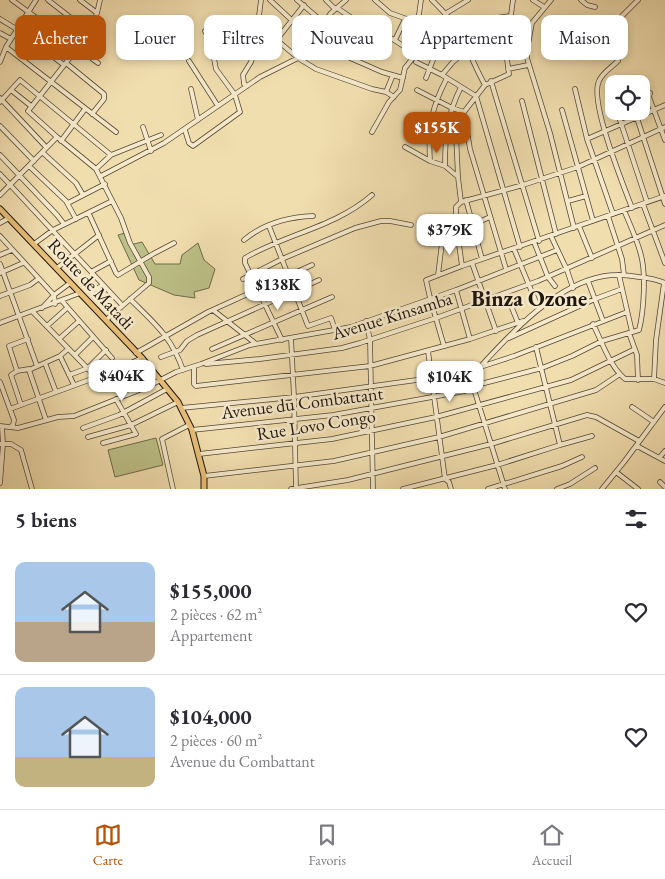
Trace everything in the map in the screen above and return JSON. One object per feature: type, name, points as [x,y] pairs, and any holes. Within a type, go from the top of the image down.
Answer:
[{"type":"main road","name":"Route de Matadi","points":[[0,209],[142,358],[180,405],[199,454],[204,476],[204,489]]},
{"type":"street","points":[[12,0],[33,15]]},
{"type":"street","points":[[26,15],[36,0]]},
{"type":"street","points":[[48,0],[68,15]]},
{"type":"street","points":[[80,0],[97,13],[100,0]]},
{"type":"street","points":[[247,86],[244,84],[243,75],[251,62],[259,34],[258,24],[261,2],[255,0]]},
{"type":"street","points":[[270,0],[291,20]]},
{"type":"street","points":[[297,0],[315,15]]},
{"type":"street","points":[[326,0],[367,28],[383,33],[402,45]]},
{"type":"street","points":[[330,15],[346,0]]},
{"type":"street","points":[[375,0],[390,13],[402,18]]},
{"type":"street","points":[[419,15],[421,0]]},
{"type":"street","points":[[432,0],[446,14],[468,0]]},
{"type":"street","points":[[511,15],[513,0]]},
{"type":"street","points":[[533,0],[544,7]]},
{"type":"street","points":[[531,28],[533,20],[551,0]]},
{"type":"street","points":[[581,0],[587,5],[595,7]]},
{"type":"street","points":[[623,15],[638,0]]},
{"type":"street","points":[[292,53],[277,40],[304,5]]},
{"type":"street","points":[[0,19],[15,28]]},
{"type":"street","points":[[395,40],[402,25]]},
{"type":"street","points":[[0,33],[11,39]]},
{"type":"street","points":[[0,62],[6,47],[15,34]]},
{"type":"street","points":[[6,47],[116,132]]},
{"type":"street","points":[[59,60],[104,94],[104,99],[92,114]]},
{"type":"street","points":[[68,60],[31,106],[29,112],[96,169],[105,184],[130,243],[149,277],[149,283],[106,320]]},
{"type":"street","points":[[94,60],[98,63]]},
{"type":"street","points":[[190,60],[218,106]]},
{"type":"street","points":[[185,130],[191,145],[196,145],[238,115],[240,110],[235,94],[216,70],[214,60]]},
{"type":"street","points":[[100,176],[151,151],[185,130],[269,71],[294,60]]},
{"type":"street","points":[[301,60],[322,72],[386,92],[394,97]]},
{"type":"street","points":[[356,60],[403,78]]},
{"type":"street","points":[[372,132],[389,102],[400,90],[405,68],[411,60]]},
{"type":"street","points":[[426,78],[432,60]]},
{"type":"street","points":[[442,75],[456,60]]},
{"type":"street","points":[[472,60],[485,85]]},
{"type":"street","points":[[461,202],[456,134],[458,126],[464,112],[485,85],[508,75],[507,60]]},
{"type":"street","points":[[527,60],[550,132],[574,228]]},
{"type":"street","points":[[416,62],[442,75],[476,96],[520,247]]},
{"type":"street","points":[[618,62],[601,78],[597,88],[598,101],[604,131],[632,208]]},
{"type":"street","points":[[508,69],[528,66]]},
{"type":"street","points":[[386,92],[393,75]]},
{"type":"street","points":[[430,161],[428,136],[432,110],[447,78]]},
{"type":"street","points":[[46,147],[1,100],[20,80],[111,155]]},
{"type":"street","points":[[491,81],[539,241]]},
{"type":"street","points":[[444,166],[446,130],[452,108],[462,87]]},
{"type":"street","points":[[191,89],[198,120]]},
{"type":"street","points":[[575,89],[587,139],[613,214]]},
{"type":"street","points":[[11,90],[31,106]]},
{"type":"street","points":[[417,90],[464,112]]},
{"type":"street","points":[[650,99],[663,128],[665,140]]},
{"type":"street","points":[[522,101],[556,234]]},
{"type":"street","points":[[650,111],[665,105]]},
{"type":"street","points":[[62,140],[85,109]]},
{"type":"street","points":[[562,110],[593,221]]},
{"type":"street","points":[[462,120],[466,125],[470,149],[506,269]]},
{"type":"street","points":[[619,120],[665,263]]},
{"type":"street","points":[[587,139],[631,120]]},
{"type":"street","points":[[638,120],[665,204]]},
{"type":"street","points":[[0,126],[34,161]]},
{"type":"street","points":[[143,127],[151,151]]},
{"type":"street","points":[[462,266],[456,223],[456,207],[461,202],[504,191],[578,167],[663,128]]},
{"type":"street","points":[[96,169],[111,155],[161,135]]},
{"type":"street","points":[[0,195],[57,137]]},
{"type":"street","points":[[405,147],[430,161],[444,166],[458,177]]},
{"type":"street","points":[[42,152],[76,184],[83,195]]},
{"type":"street","points":[[0,155],[64,224]]},
{"type":"street","points":[[29,166],[68,203],[76,219]]},
{"type":"street","points":[[0,174],[122,305]]},
{"type":"street","points":[[68,203],[105,184]]},
{"type":"street","points":[[282,340],[245,264],[245,258],[330,221],[361,204],[372,195]]},
{"type":"street","points":[[568,201],[586,196]]},
{"type":"street","points":[[444,346],[425,281],[462,266],[664,197]]},
{"type":"street","points":[[466,200],[482,259]]},
{"type":"street","points":[[34,244],[53,230],[89,214],[112,201]]},
{"type":"street","points":[[624,210],[642,255],[644,278],[640,328],[630,332]]},
{"type":"street","points":[[89,214],[118,275],[174,243]]},
{"type":"street","points":[[244,240],[258,230],[269,226],[294,218],[313,216]]},
{"type":"street","points":[[608,216],[619,246],[624,276]]},
{"type":"street","points":[[472,225],[490,217]]},
{"type":"street","points":[[0,223],[9,218]]},
{"type":"street","points":[[243,279],[341,233],[372,223],[390,221],[411,225]]},
{"type":"street","name":"Avenue Kinsamba","points":[[201,364],[342,348],[370,340],[567,270],[665,225]]},
{"type":"street","points":[[269,226],[308,326],[331,318],[335,330]]},
{"type":"street","points":[[579,226],[592,258]]},
{"type":"street","points":[[438,275],[443,235]]},
{"type":"street","points":[[0,236],[54,295],[55,304]]},
{"type":"street","points":[[57,268],[99,236]]},
{"type":"street","points":[[551,236],[573,288]]},
{"type":"street","points":[[534,242],[548,277],[555,286]]},
{"type":"street","points":[[514,249],[539,309]]},
{"type":"street","points":[[0,255],[12,250]]},
{"type":"street","points":[[0,483],[1,426],[18,428],[58,417],[74,416],[148,387],[183,370],[255,343],[282,340],[352,326],[456,290],[557,250]]},
{"type":"street","points":[[91,272],[111,261]]},
{"type":"street","points":[[2,273],[24,263]]},
{"type":"street","points":[[472,263],[496,331]]},
{"type":"street","points":[[0,264],[38,366]]},
{"type":"street","points":[[136,353],[213,310],[312,265]]},
{"type":"street","points":[[619,275],[637,358],[638,380]]},
{"type":"street","points":[[505,487],[473,386],[474,376],[506,339],[539,309],[573,288],[606,276],[619,275],[665,283],[656,340],[654,379]]},
{"type":"street","points":[[0,296],[30,285],[38,279]]},
{"type":"street","points":[[161,356],[177,352],[192,338],[265,305],[293,290],[319,280]]},
{"type":"street","points":[[588,281],[602,321]]},
{"type":"street","points":[[41,308],[70,283]]},
{"type":"street","points":[[93,291],[103,284]]},
{"type":"street","points":[[506,339],[622,289]]},
{"type":"street","points":[[456,290],[470,339]]},
{"type":"street","points":[[0,324],[80,293]]},
{"type":"street","points":[[506,293],[518,323]]},
{"type":"street","points":[[212,349],[332,297]]},
{"type":"street","points":[[130,299],[167,336],[177,352],[183,370]]},
{"type":"street","points":[[62,301],[112,358]]},
{"type":"street","points":[[47,326],[67,308]]},
{"type":"street","points":[[213,310],[255,343]]},
{"type":"street","points":[[33,312],[92,372],[100,376]]},
{"type":"street","points":[[88,437],[132,425],[180,405],[294,397],[431,378],[480,368],[627,312]]},
{"type":"street","points":[[194,367],[194,384],[196,386],[370,366],[470,339],[525,320]]},
{"type":"street","points":[[59,339],[79,321]]},
{"type":"street","points":[[366,321],[370,340],[373,489]]},
{"type":"street","points":[[593,324],[610,361],[620,374],[628,380],[654,379],[665,383]]},
{"type":"street","name":"Avenue du Combattant","points":[[190,428],[294,420],[371,409],[465,391],[473,386],[542,368],[602,341],[630,332]]},
{"type":"street","points":[[75,355],[93,337]]},
{"type":"street","points":[[291,338],[296,489]]},
{"type":"street","points":[[17,371],[9,346],[28,339]]},
{"type":"street","points":[[536,347],[560,445]]},
{"type":"street","points":[[21,405],[11,375],[17,371],[45,363],[60,356],[68,349]]},
{"type":"street","name":"Rue Lovo Congo","points":[[199,454],[296,444],[372,432],[436,417],[571,380],[635,349]]},
{"type":"street","points":[[69,375],[88,368],[106,350]]},
{"type":"street","points":[[428,351],[445,479],[449,482],[451,489]]},
{"type":"street","points":[[60,356],[74,385]]},
{"type":"street","points":[[10,409],[100,376],[142,358]]},
{"type":"street","points":[[45,363],[56,392]]},
{"type":"street","points":[[29,369],[46,420]]},
{"type":"street","points":[[204,476],[334,461],[439,437],[596,390],[620,374]]},
{"type":"street","points":[[0,382],[14,423],[10,428]]},
{"type":"street","points":[[83,428],[124,412],[167,389]]},
{"type":"street","points":[[103,443],[135,435],[136,432],[116,399]]},
{"type":"street","points":[[632,407],[654,422]]},
{"type":"street","points":[[602,489],[654,422],[663,414],[665,407]]},
{"type":"street","points":[[291,489],[348,480],[442,457],[590,415],[665,461]]},
{"type":"street","points":[[173,489],[162,439],[190,428]]},
{"type":"street","points":[[403,489],[497,465],[592,436]]},
{"type":"street","points":[[2,444],[16,445],[21,450],[32,489]]},
{"type":"street","points":[[660,457],[665,451]]},
{"type":"street","points":[[488,489],[505,487],[582,457]]},
{"type":"street","points":[[558,489],[570,484],[595,468]]},
{"type":"street","points":[[616,472],[638,489]]},
{"type":"street","points":[[660,482],[665,487]]},
{"type":"street","points":[[570,484],[573,489]]},
{"type":"green space","points":[[125,233],[130,245],[142,242],[155,264],[180,264],[182,255],[198,243],[204,260],[215,269],[209,288],[194,292],[195,298],[174,295],[139,280],[118,235]]},
{"type":"green space","points":[[156,438],[163,465],[115,477],[108,450]]},
{"type":"district","name":"Binza Ozone","points":[[529,298]]}]
